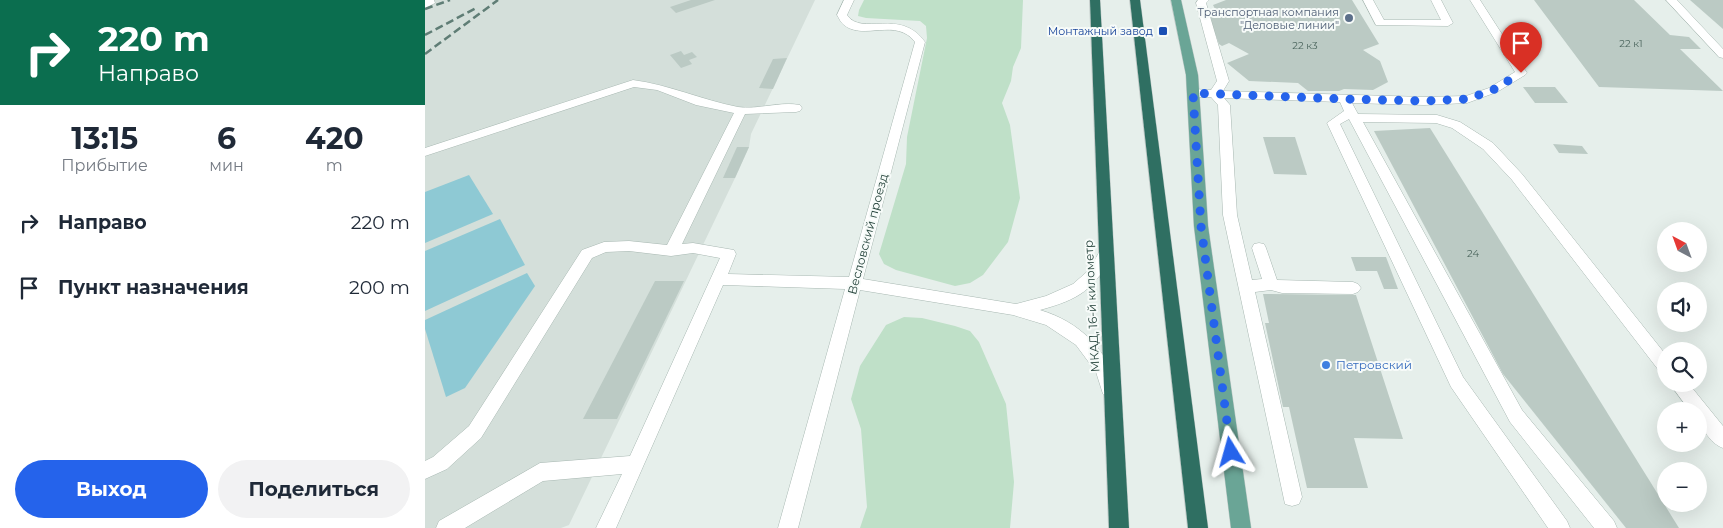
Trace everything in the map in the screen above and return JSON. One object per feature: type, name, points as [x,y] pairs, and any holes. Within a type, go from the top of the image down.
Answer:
[{"type":"highway","name":"МКАД, 16-й километр","points":[[1095,0],[1119,528]]},
{"type":"highway","points":[[1135,0],[1198,528]]},
{"type":"main road","points":[[1176,0],[1191,66],[1201,226],[1241,528]]},
{"type":"street","points":[[425,5],[431,3],[429,0]]},
{"type":"street","name":"Весловский проезд","points":[[788,528],[920,42],[912,30],[899,27],[856,26],[848,24],[842,15],[849,0]]},
{"type":"street","points":[[1204,0],[1201,3],[1223,81],[1215,94]]},
{"type":"street","points":[[1368,0],[1380,23],[1448,23],[1436,0]]},
{"type":"street","points":[[1475,0],[1521,73],[1493,90],[1467,99],[1424,101],[1350,110],[1333,123],[1457,382],[1560,528]]},
{"type":"street","points":[[1671,0],[1723,54]]},
{"type":"street","points":[[425,152],[633,83],[659,87],[700,102],[741,111],[796,108]]},
{"type":"street","points":[[1193,93],[1437,119],[1456,125],[1488,146],[1517,177],[1657,356]]},
{"type":"street","points":[[1215,94],[1223,105],[1231,215],[1292,497]]},
{"type":"street","points":[[1350,110],[1516,416],[1607,528]]},
{"type":"street","points":[[671,250],[741,111]]},
{"type":"street","points":[[425,470],[440,463],[475,432],[587,254],[603,247],[629,246],[671,250],[693,248],[729,254],[606,528]]},
{"type":"street","points":[[1259,248],[1271,284]]},
{"type":"street","points":[[1013,310],[1045,304],[1073,292],[1094,274],[1106,253]]},
{"type":"street","points":[[717,279],[855,283],[1013,310],[1051,320],[1082,340],[1104,370],[1113,407]]},
{"type":"street","points":[[1245,286],[1271,284],[1282,287],[1353,288]]},
{"type":"street","points":[[1685,392],[1723,440]]},
{"type":"street","points":[[446,528],[540,472],[636,464]]},
{"type":"shaded area","points":[[425,0],[815,0],[751,134],[749,147],[735,178],[569,525],[561,528],[425,528]]},
{"type":"green space","points":[[864,0],[1023,0],[1021,48],[1002,103],[1010,125],[1020,198],[1008,242],[983,275],[970,283],[955,286],[896,270],[884,264],[879,254],[906,164],[907,137],[927,38],[926,26],[920,21],[858,16]]},
{"type":"green space","points":[[904,317],[922,318],[970,331],[979,342],[1006,404],[1014,482],[1010,528],[860,528],[867,507],[861,429],[851,399],[860,366],[886,325]]},
{"type":"water","points":[[469,175],[493,214],[425,243],[425,192]]},
{"type":"water","points":[[500,219],[525,265],[425,311],[425,251]]},
{"type":"water","points":[[527,273],[535,286],[465,388],[446,397],[425,329],[425,320]]},
{"type":"building","points":[[691,0],[715,0],[676,13],[670,7]]},
{"type":"building","points":[[1226,0],[1352,0],[1379,44],[1363,50],[1380,61],[1388,82],[1373,90],[1308,91],[1298,83],[1249,81],[1227,63],[1249,54],[1229,43],[1222,46],[1219,44],[1209,17],[1217,13],[1213,5]]},
{"type":"building","points":[[1534,0],[1634,0],[1670,35],[1689,37],[1701,49],[1680,49],[1723,91],[1599,87]]},
{"type":"building","points":[[1690,0],[1723,0],[1723,29]]},
{"type":"building","points":[[681,51],[684,55],[692,52],[697,57],[689,60],[692,64],[681,68],[670,55]]},
{"type":"building","points":[[787,58],[773,89],[759,88],[773,59]]},
{"type":"building","points":[[1523,87],[1555,87],[1568,103],[1535,103]]},
{"type":"building","points":[[1430,128],[1657,493],[1657,512],[1669,512],[1679,528],[1626,528],[1503,374],[1374,131]]},
{"type":"building","points":[[1263,137],[1295,137],[1307,175],[1274,174]]},
{"type":"building","points":[[1553,144],[1582,146],[1588,154],[1559,153]]},
{"type":"building","points":[[737,147],[749,147],[735,178],[723,178]]},
{"type":"building","points":[[1351,257],[1386,257],[1398,289],[1384,289],[1377,271],[1356,271]]},
{"type":"building","points":[[655,281],[684,281],[617,419],[583,419]]},
{"type":"building","name":"Петровский","points":[[1263,294],[1356,295],[1403,439],[1354,438],[1368,488],[1307,488],[1289,407],[1283,407],[1265,323],[1269,323]]},
{"type":"railway","points":[[425,9],[450,0]]},
{"type":"railway","points":[[425,54],[498,0]]},
{"type":"railway","points":[[425,35],[478,7]]},
{"type":"place","name":"Транспортная компания \"Деловые линии\"","points":[[1349,18]]},
{"type":"place","name":"Монтажный завод","points":[[1163,31]]},
{"type":"place","name":"Петровский","points":[[1326,365]]},
{"type":"route","points":[[1231,452],[1201,226],[1193,93],[1424,101],[1467,99],[1493,90],[1521,73]]}]
